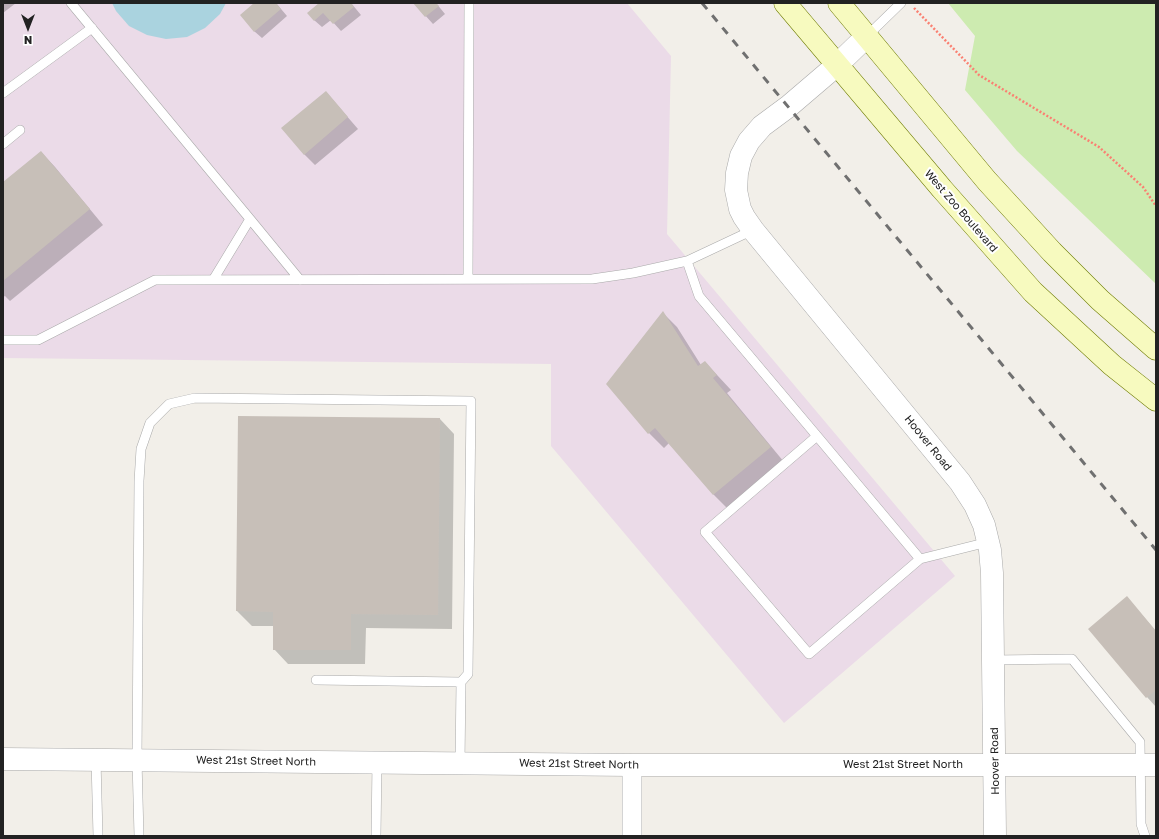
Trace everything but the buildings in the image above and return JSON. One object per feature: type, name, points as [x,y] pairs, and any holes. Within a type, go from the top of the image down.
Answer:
[{"type":"main road","name":"West Zoo Boulevard","points":[[785,3],[942,189],[1032,292],[1112,365],[1156,400]]},
{"type":"main road","points":[[839,3],[987,181],[1047,246],[1100,300],[1156,348]]},
{"type":"street","name":"Hoover Road","points":[[867,36],[837,65],[762,126],[749,141],[741,156],[737,172],[736,190],[740,208],[753,230],[960,482],[975,505],[984,524],[990,550],[992,573],[996,836]]},
{"type":"street","name":"West 21st Street North","points":[[3,759],[632,765],[1148,765]]},
{"type":"street","points":[[632,765],[632,836]]},
{"type":"lane","points":[[71,3],[300,280]]},
{"type":"lane","points":[[468,280],[469,3]]},
{"type":"lane","points":[[867,36],[900,3]]},
{"type":"lane","points":[[3,93],[92,28]]},
{"type":"lane","points":[[3,144],[20,130]]},
{"type":"lane","points":[[213,280],[250,219]]},
{"type":"lane","points":[[3,340],[38,340],[155,280],[592,279],[633,273],[686,261],[753,230]]},
{"type":"lane","points":[[686,261],[699,296],[920,559]]},
{"type":"lane","points":[[138,836],[137,760],[139,481],[141,449],[150,423],[169,404],[195,398],[471,401],[468,674],[461,682],[460,763]]},
{"type":"lane","points":[[817,436],[705,532],[809,654],[920,559],[988,542]]},
{"type":"lane","points":[[994,660],[1072,659],[1140,742],[1148,765],[1141,824],[1145,836]]},
{"type":"lane","points":[[316,680],[461,682]]},
{"type":"lane","points":[[96,760],[98,836]]},
{"type":"lane","points":[[376,836],[377,762]]},
{"type":"path","points":[[914,8],[979,75],[1100,147],[1143,187],[1156,206]]},
{"type":"shaded area","points":[[3,3],[627,3],[671,56],[667,234],[955,576],[784,723],[551,446],[551,364],[3,358]]},
{"type":"green space","points":[[948,3],[1156,3],[1156,284],[1017,151],[965,90],[975,36]]},
{"type":"water","points":[[112,3],[226,3],[220,14],[205,28],[187,37],[166,39],[147,35],[129,26],[116,11]]},
{"type":"railway","points":[[702,3],[1156,550]]}]
